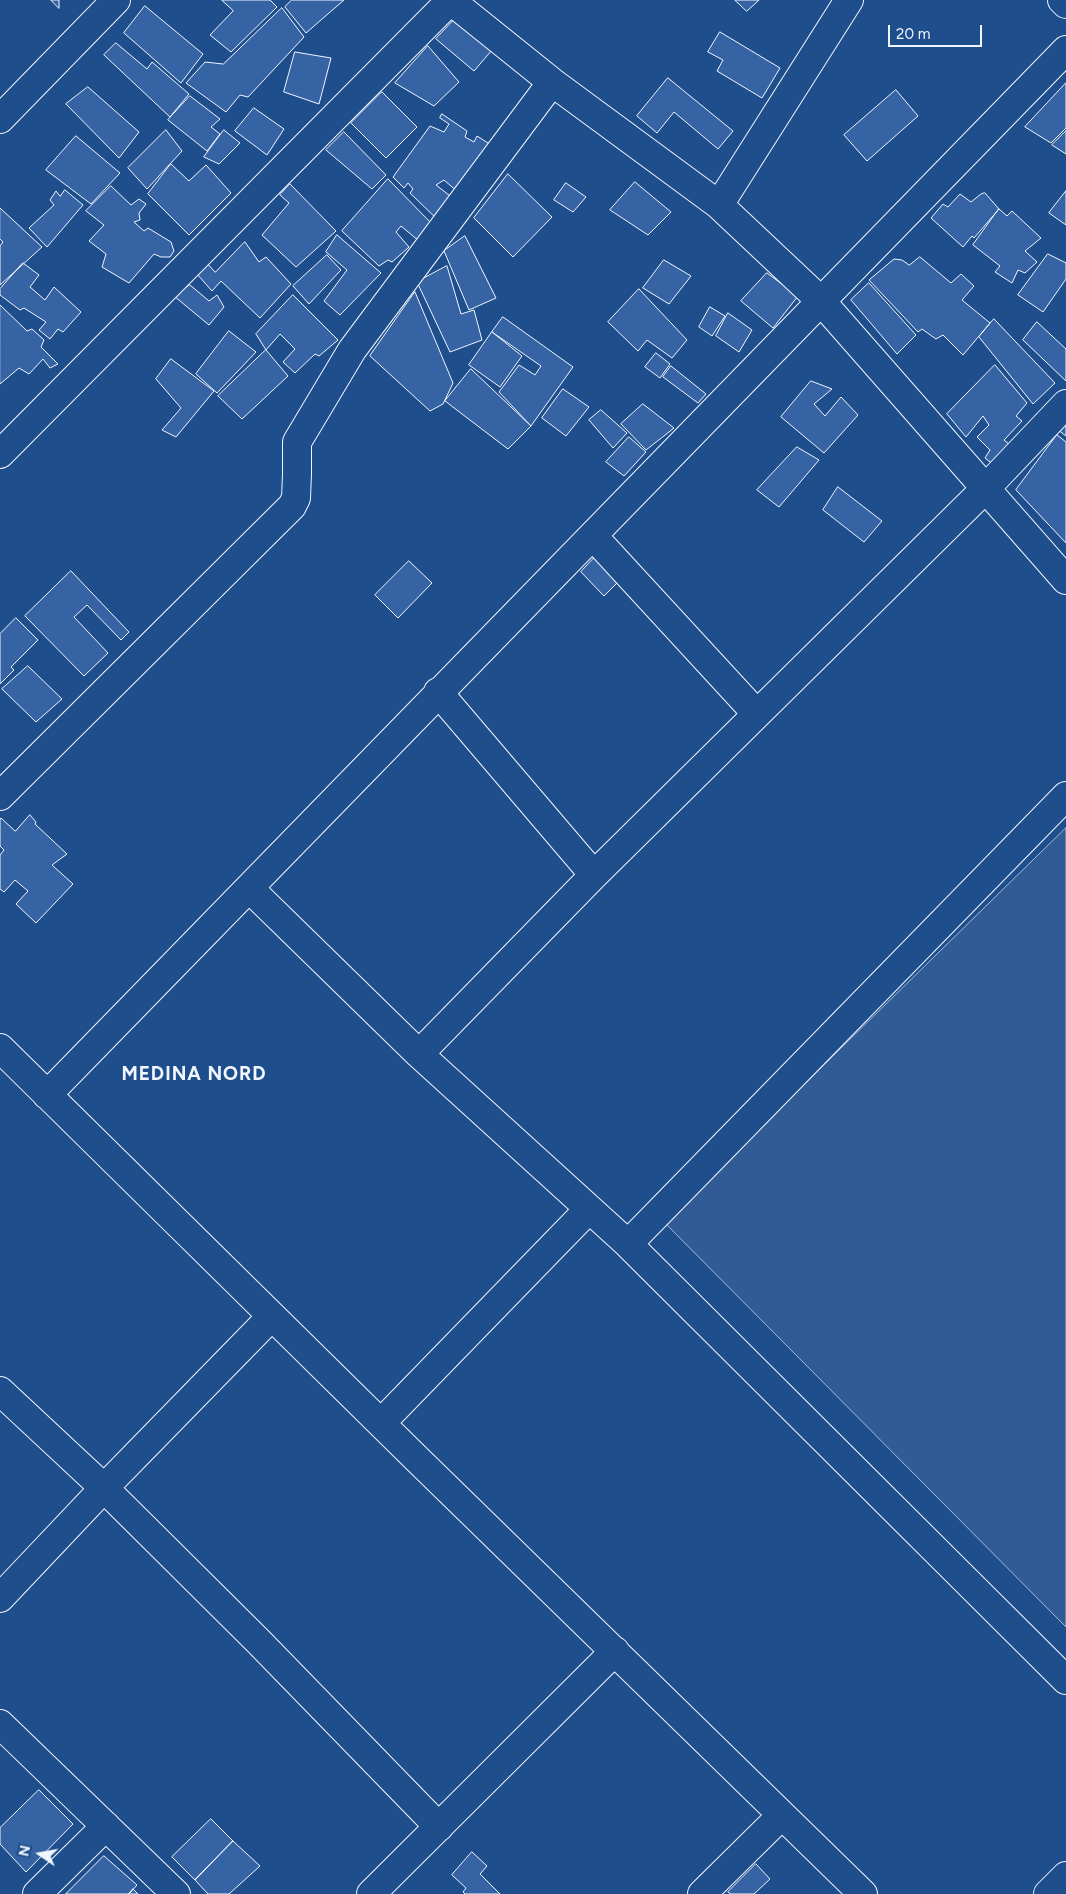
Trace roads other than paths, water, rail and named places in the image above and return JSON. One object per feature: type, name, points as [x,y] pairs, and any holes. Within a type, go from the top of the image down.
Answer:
[{"type":"street","points":[[0,119],[116,0]]},
{"type":"street","points":[[0,454],[451,0],[552,82],[719,205],[821,301],[1066,580]]},
{"type":"street","points":[[719,205],[849,0]]},
{"type":"street","points":[[1062,0],[1066,4]]},
{"type":"street","points":[[47,1095],[1066,50]]},
{"type":"street","points":[[0,796],[292,506],[296,490],[297,442],[352,350],[552,82]]},
{"type":"street","points":[[419,1054],[756,713],[986,488],[1066,404]]},
{"type":"street","points":[[592,536],[756,713]]},
{"type":"street","points":[[438,692],[594,875]]},
{"type":"street","points":[[628,1244],[1066,796]]},
{"type":"street","points":[[249,888],[419,1054],[628,1244],[1066,1680]]},
{"type":"street","points":[[0,1048],[863,1894]]},
{"type":"street","points":[[381,1423],[589,1209]]},
{"type":"street","points":[[0,1598],[104,1488],[272,1316]]},
{"type":"street","points":[[0,1391],[104,1488],[260,1642],[438,1827]]},
{"type":"street","points":[[371,1894],[615,1651]]},
{"type":"street","points":[[0,1724],[176,1894]]},
{"type":"street","points":[[702,1894],[782,1815]]},
{"type":"street","points":[[37,1894],[106,1826]]},
{"type":"street","points":[[1048,1894],[1066,1876]]},
{"type":"district","name":"MEDINA NORD","points":[[194,1074]]}]
